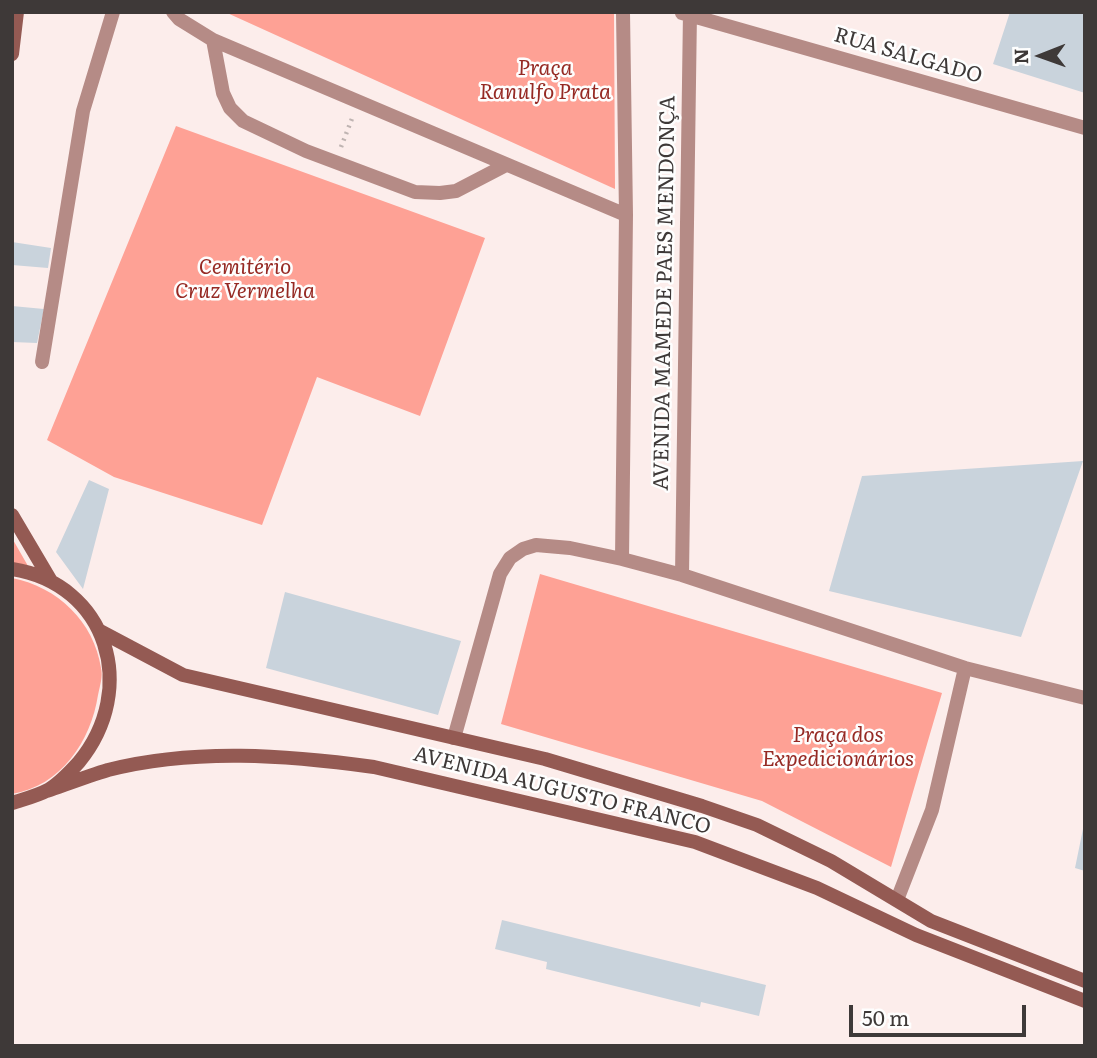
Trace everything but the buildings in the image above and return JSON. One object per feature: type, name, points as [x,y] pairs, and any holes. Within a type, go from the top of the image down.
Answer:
[{"type":"main road","points":[[12,54],[17,12]]},
{"type":"main road","points":[[12,515],[51,581]]},
{"type":"main road","points":[[12,569],[28,571],[51,581],[78,601],[100,631],[108,657],[110,697],[98,736],[70,773],[47,791]]},
{"type":"main road","name":"AVENIDA AUGUSTO FRANCO","points":[[100,631],[183,675],[545,759],[757,825],[831,862],[930,921],[1085,981]]},
{"type":"main road","name":"AVENIDA AUGUSTO FRANCO","points":[[12,803],[109,770],[170,760],[255,755],[374,767],[695,842],[817,888],[915,935],[1085,1001]]},
{"type":"street","points":[[42,362],[83,111],[113,12]]},
{"type":"street","points":[[173,12],[179,19],[213,40],[626,215]]},
{"type":"street","name":"AVENIDA MAMEDE PAES MENDONÇA","points":[[622,559],[626,215],[623,12]]},
{"type":"street","name":"AVENIDA MAMEDE PAES MENDONÇA","points":[[682,575],[687,14]]},
{"type":"street","name":"RUA SALGADO","points":[[687,14],[1085,128]]},
{"type":"street","points":[[213,40],[223,93],[230,108],[243,121],[306,151],[415,192],[456,191],[506,165]]},
{"type":"street","points":[[454,738],[500,574],[510,558],[523,549],[536,545],[570,548],[682,575],[965,668],[1085,698]]},
{"type":"street","points":[[897,900],[932,810],[965,668]]},
{"type":"path","points":[[336,161],[358,102]]},
{"type":"green space","name":"Praça Ranulfo Prata","points":[[225,12],[614,12],[615,189]]},
{"type":"green space","name":"Cemitério Cruz Vermelha","points":[[176,126],[485,238],[420,416],[317,377],[262,525],[114,477],[47,440]]},
{"type":"green space","points":[[12,538],[28,566],[12,564]]},
{"type":"green space","name":"Praça dos Expedicionários","points":[[540,574],[942,693],[891,867],[762,801],[501,724]]},
{"type":"green space","points":[[12,578],[44,589],[71,609],[91,636],[102,674],[88,729],[71,759],[45,782],[12,794]]}]
